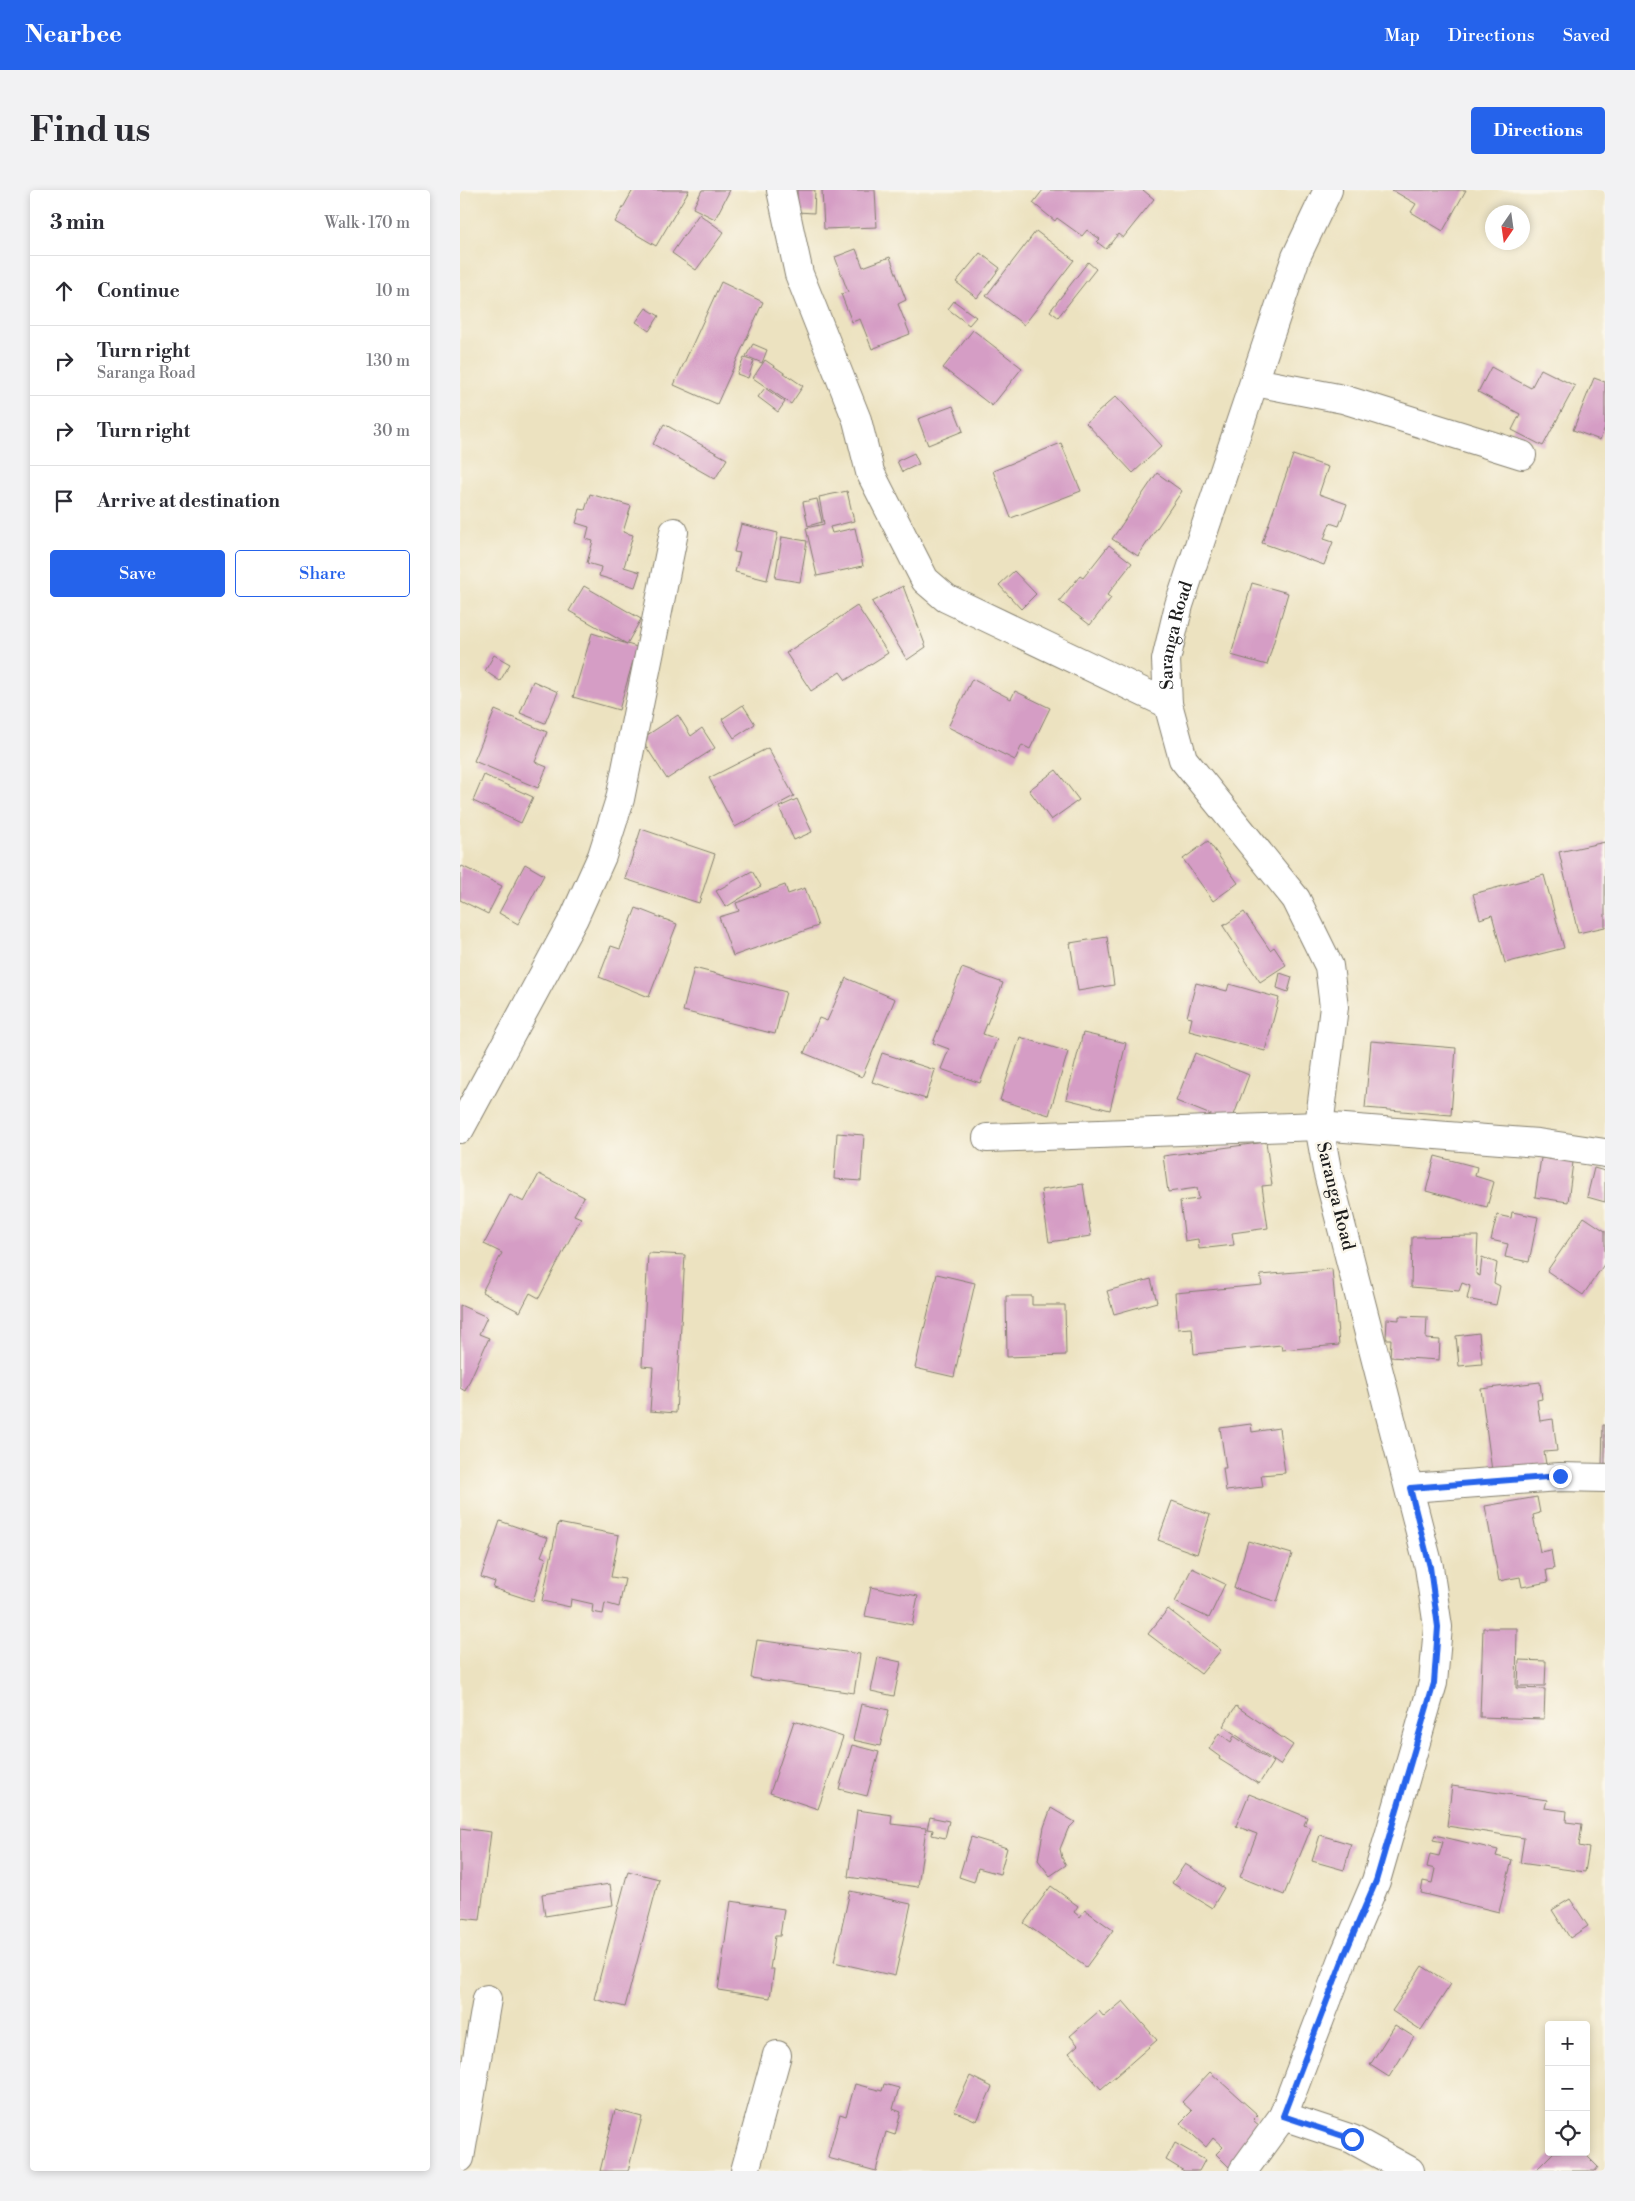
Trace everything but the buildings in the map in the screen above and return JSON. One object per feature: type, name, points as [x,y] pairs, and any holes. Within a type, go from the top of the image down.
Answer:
[{"type":"street","points":[[781,190],[799,274],[857,420],[870,472],[925,580],[946,598],[1168,704]]},
{"type":"street","name":"Saranga Road","points":[[1243,2171],[1283,2116],[1344,1956],[1376,1881],[1434,1683],[1438,1627],[1430,1567],[1327,1170],[1319,1126],[1334,1007],[1329,966],[1296,899],[1183,760],[1168,704],[1166,660],[1179,605],[1296,258],[1328,190]]},
{"type":"street","points":[[1255,382],[1344,399],[1522,455]]},
{"type":"street","points":[[460,1129],[574,918],[602,856],[620,799],[674,532]]},
{"type":"street","points":[[987,1138],[1319,1126],[1538,1143],[1605,1153]]},
{"type":"street","points":[[1410,1488],[1560,1476],[1605,1478]]},
{"type":"street","points":[[460,2158],[487,1999]]},
{"type":"street","points":[[745,2171],[777,2055]]},
{"type":"street","points":[[1283,2116],[1352,2139],[1410,2171]]},
{"type":"route","points":[[1352,2139],[1283,2116],[1344,1956],[1376,1881],[1434,1683],[1438,1627],[1430,1567],[1410,1488],[1560,1476]]}]
